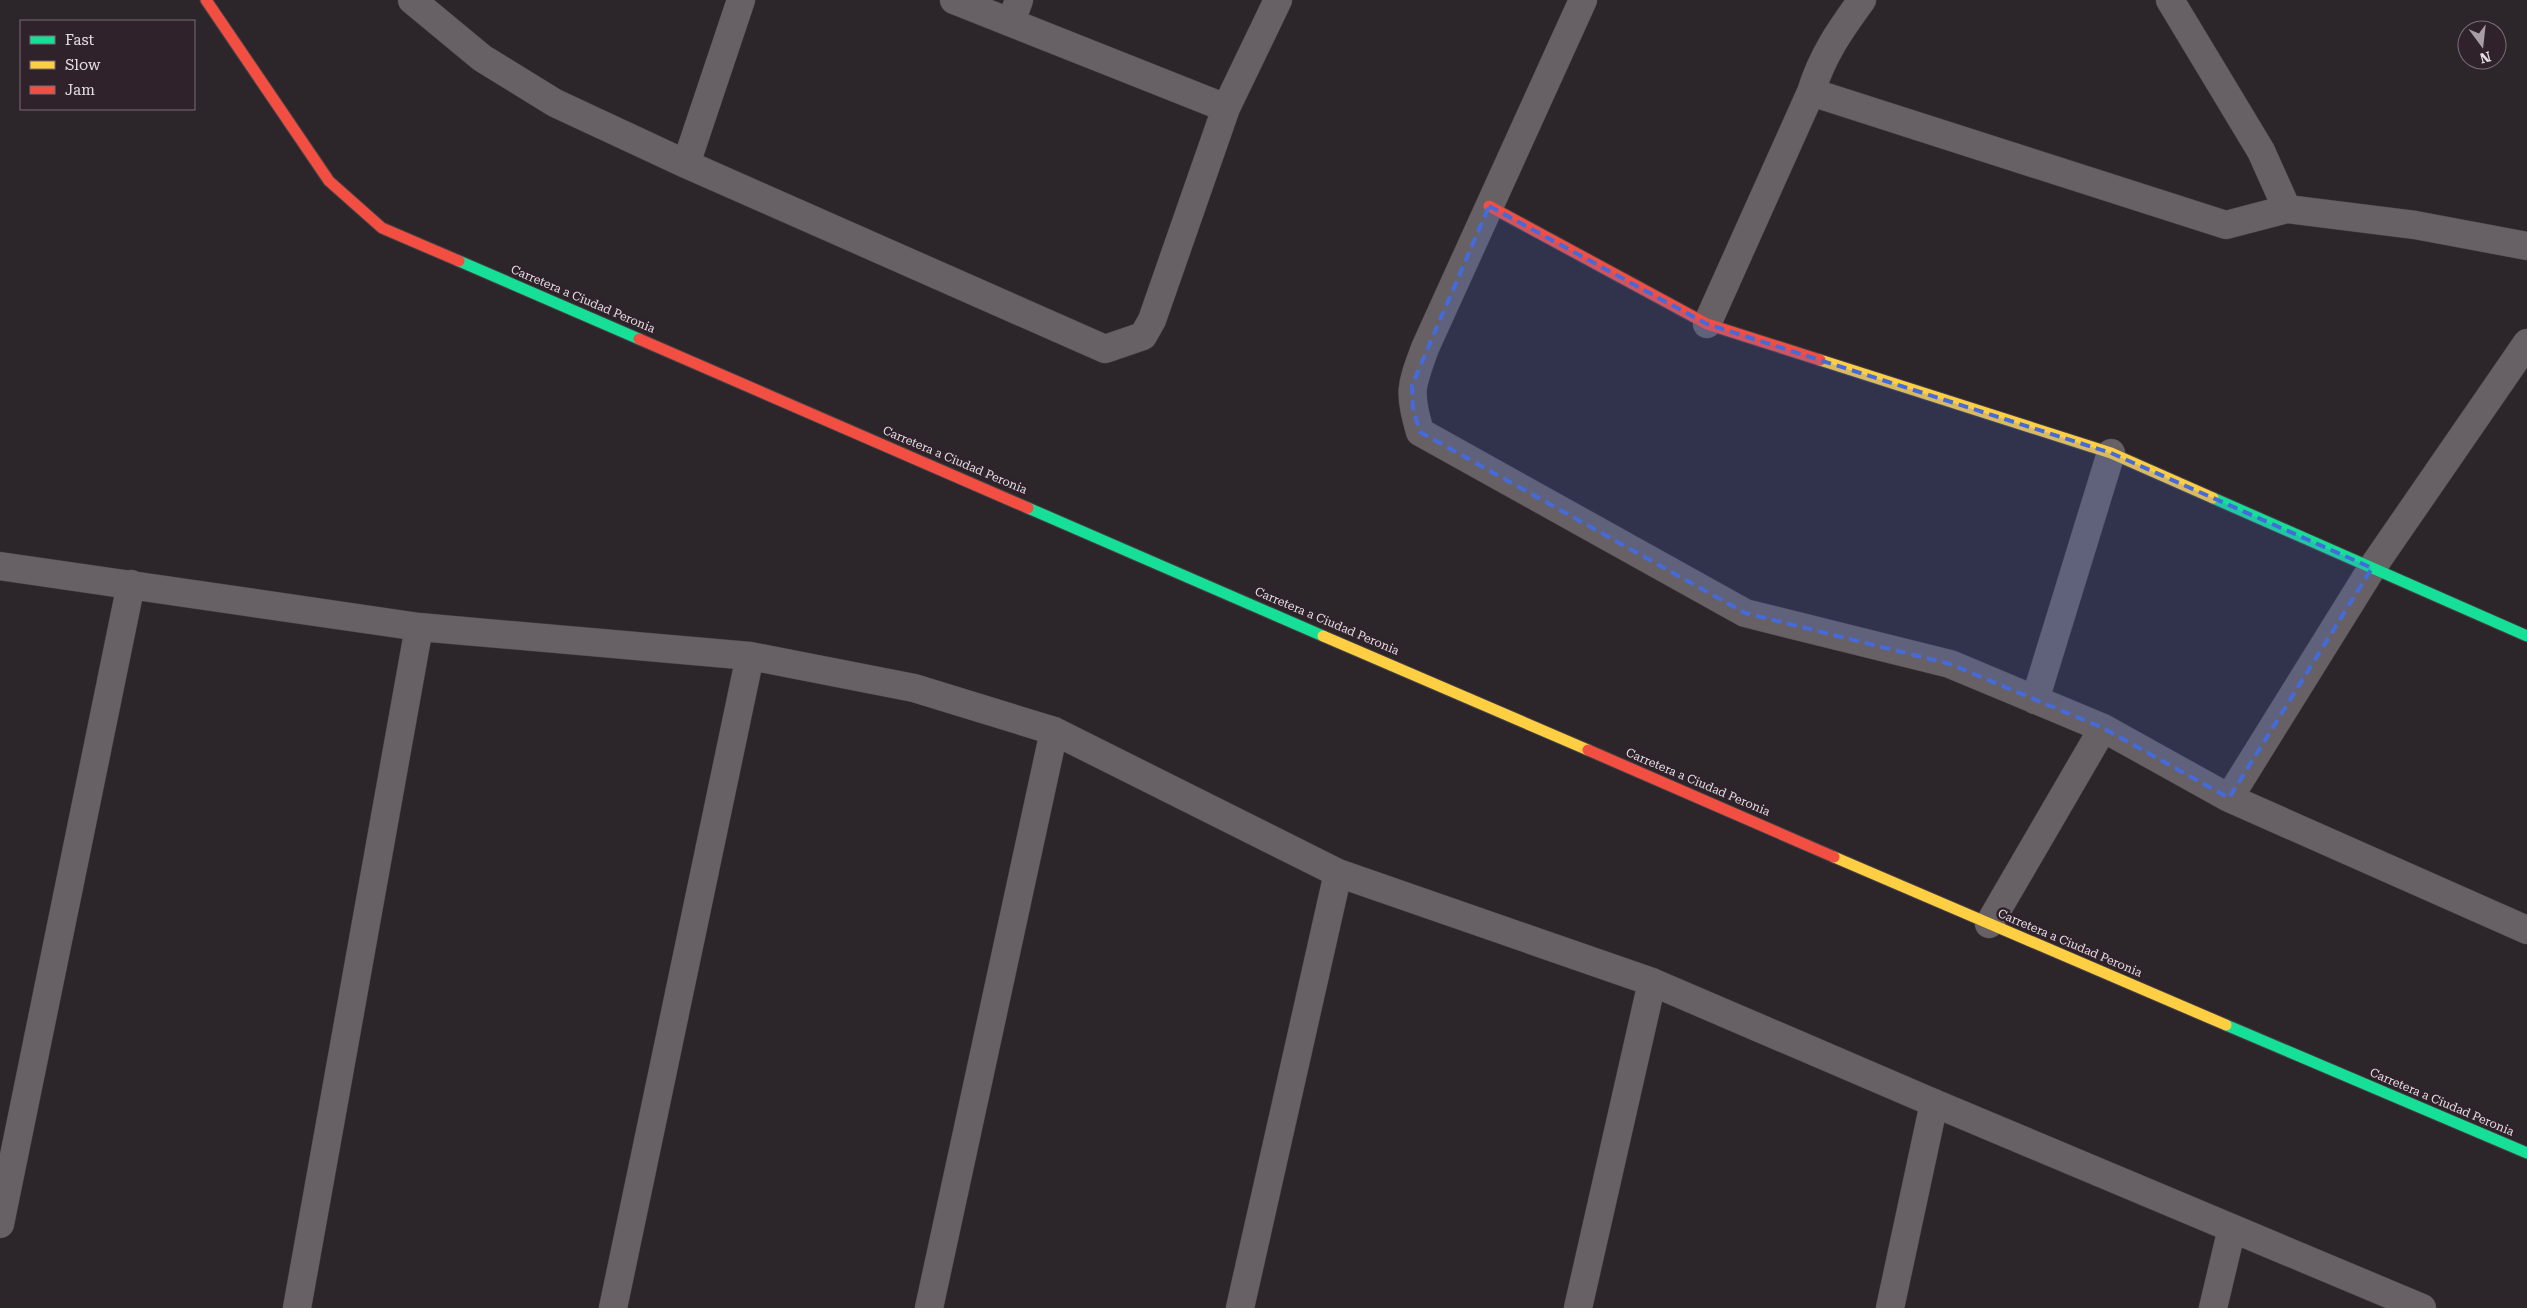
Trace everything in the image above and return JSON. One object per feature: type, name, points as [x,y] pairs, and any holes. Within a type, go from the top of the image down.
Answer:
[{"type":"street","name":"Carretera a Ciudad Peronia","points":[[206,0],[329,181],[382,228],[1989,924],[2527,1153]]},
{"type":"street","points":[[412,0],[482,58],[555,103],[686,164],[1105,348],[1143,336],[1152,320],[1226,108],[1278,0]]},
{"type":"street","points":[[686,164],[741,0]]},
{"type":"street","points":[[954,0],[1015,11],[1226,108]]},
{"type":"street","points":[[1583,0],[1425,348],[1412,385],[1413,409],[1420,432],[1744,613],[1950,664],[2103,728],[2229,798],[2527,930]]},
{"type":"street","points":[[1707,324],[1810,92],[1819,65],[1832,41],[1862,0]]},
{"type":"street","points":[[2170,0],[2261,151],[2287,210]]},
{"type":"street","points":[[1810,92],[2226,225],[2287,210],[2415,225],[2527,246]]},
{"type":"street","points":[[1489,206],[1707,324],[2111,453],[2527,636]]},
{"type":"street","points":[[2229,798],[2372,568],[2527,342]]},
{"type":"street","points":[[2035,700],[2111,453]]},
{"type":"street","points":[[0,566],[419,627],[750,656],[914,688],[1054,731],[1338,873],[1652,982],[2422,1308]]},
{"type":"street","points":[[0,1224],[131,584]]},
{"type":"street","points":[[297,1308],[419,627]]},
{"type":"street","points":[[613,1308],[750,656]]},
{"type":"street","points":[[1989,924],[2103,728]]},
{"type":"street","points":[[929,1308],[1054,731]]},
{"type":"street","points":[[1240,1308],[1338,873]]},
{"type":"street","points":[[1578,1308],[1652,982]]},
{"type":"street","points":[[1890,1308],[1934,1103]]},
{"type":"street","points":[[2213,1308],[2232,1228]]},
{"type":"highlighted area","points":[[1489,206],[1707,324],[2111,453],[2372,568],[2229,798],[2103,728],[1950,664],[1745,613],[1420,432],[1413,409],[1412,385]]},
{"type":"traffic: fast","points":[[459,261],[639,339]]},
{"type":"traffic: fast","points":[[2213,498],[2527,636]]},
{"type":"traffic: fast","points":[[1028,508],[1323,636]]},
{"type":"traffic: fast","points":[[2226,1025],[2527,1153]]},
{"type":"traffic: slow","points":[[1820,360],[2111,453],[2213,498]]},
{"type":"traffic: slow","points":[[1323,636],[1588,750]]},
{"type":"traffic: slow","points":[[1834,857],[2226,1025]]},
{"type":"traffic: jam","points":[[206,0],[329,181],[382,228],[459,261]]},
{"type":"traffic: jam","points":[[1489,206],[1707,324],[1820,360]]},
{"type":"traffic: jam","points":[[639,339],[1028,508]]},
{"type":"traffic: jam","points":[[1588,750],[1834,857]]}]
